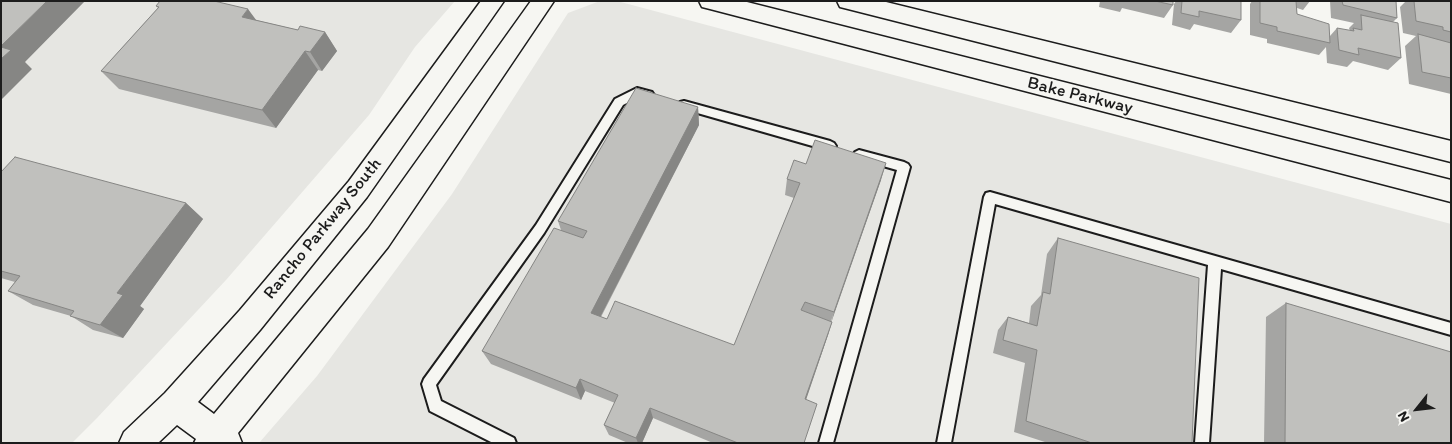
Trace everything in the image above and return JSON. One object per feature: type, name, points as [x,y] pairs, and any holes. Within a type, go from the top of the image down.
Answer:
[{"type":"main road","name":"Rancho Parkway South","points":[[135,443],[176,404],[250,320],[358,189],[493,1]]},
{"type":"main road","points":[[176,404],[217,441],[378,238],[543,1]]},
{"type":"main road","name":"Bake Parkway","points":[[710,1],[1451,190]]},
{"type":"main road","name":"Bake Parkway","points":[[848,1],[1451,152]]},
{"type":"lane","points":[[509,443],[435,406],[429,384],[540,229],[619,102],[637,92],[656,97]]},
{"type":"lane","points":[[675,102],[904,167],[826,443]]},
{"type":"lane","points":[[944,443],[990,198],[1451,329]]},
{"type":"lane","points":[[1202,443],[1215,262]]},
{"type":"shaded area","points":[[1,1],[455,1],[415,47],[369,115],[226,280],[72,443],[1,443]]},
{"type":"shaded area","points":[[600,1],[617,1],[1451,224],[1451,443],[259,443],[317,376],[452,194],[568,13]]},
{"type":"building","points":[[1,1],[47,1],[1,46]]},
{"type":"building","points":[[160,1],[214,1],[248,9],[242,17],[298,30],[300,26],[325,32],[310,52],[305,51],[262,110],[101,71],[159,7],[156,6]]},
{"type":"building","points":[[1155,1],[1173,1],[1173,5]]},
{"type":"building","points":[[1182,1],[1241,1],[1241,20],[1199,11],[1199,17],[1181,13]]},
{"type":"building","points":[[1260,1],[1296,1],[1297,14],[1329,24],[1330,43],[1277,31],[1277,27],[1260,23]]},
{"type":"building","points":[[1342,1],[1396,1],[1397,18],[1343,5]]},
{"type":"building","points":[[1414,1],[1451,1],[1451,32],[1443,30],[1443,27],[1416,21]]},
{"type":"building","points":[[1361,15],[1398,23],[1401,58],[1358,48],[1359,55],[1339,50],[1337,28],[1354,31],[1353,28],[1362,30]]},
{"type":"building","points":[[1418,34],[1451,43],[1451,78],[1422,72]]},
{"type":"building","points":[[1,47],[11,50],[1,59]]},
{"type":"building","points":[[636,88],[698,107],[591,313],[607,319],[615,301],[734,345],[800,183],[787,179],[794,160],[806,164],[815,140],[886,163],[834,312],[805,302],[801,310],[832,322],[805,399],[817,404],[804,443],[738,443],[650,408],[636,438],[604,425],[618,395],[580,379],[576,388],[482,351],[554,228],[583,238],[587,231],[558,221]]},
{"type":"building","points":[[15,157],[186,203],[117,293],[123,295],[100,325],[70,316],[74,311],[8,291],[20,276],[1,271],[1,172]]},
{"type":"building","points":[[1058,238],[1199,278],[1192,443],[1092,443],[1026,421],[1037,350],[1003,340],[1008,317],[1037,326],[1043,292],[1050,294]]},
{"type":"building","points":[[1286,303],[1451,352],[1451,443],[1285,443]]}]
